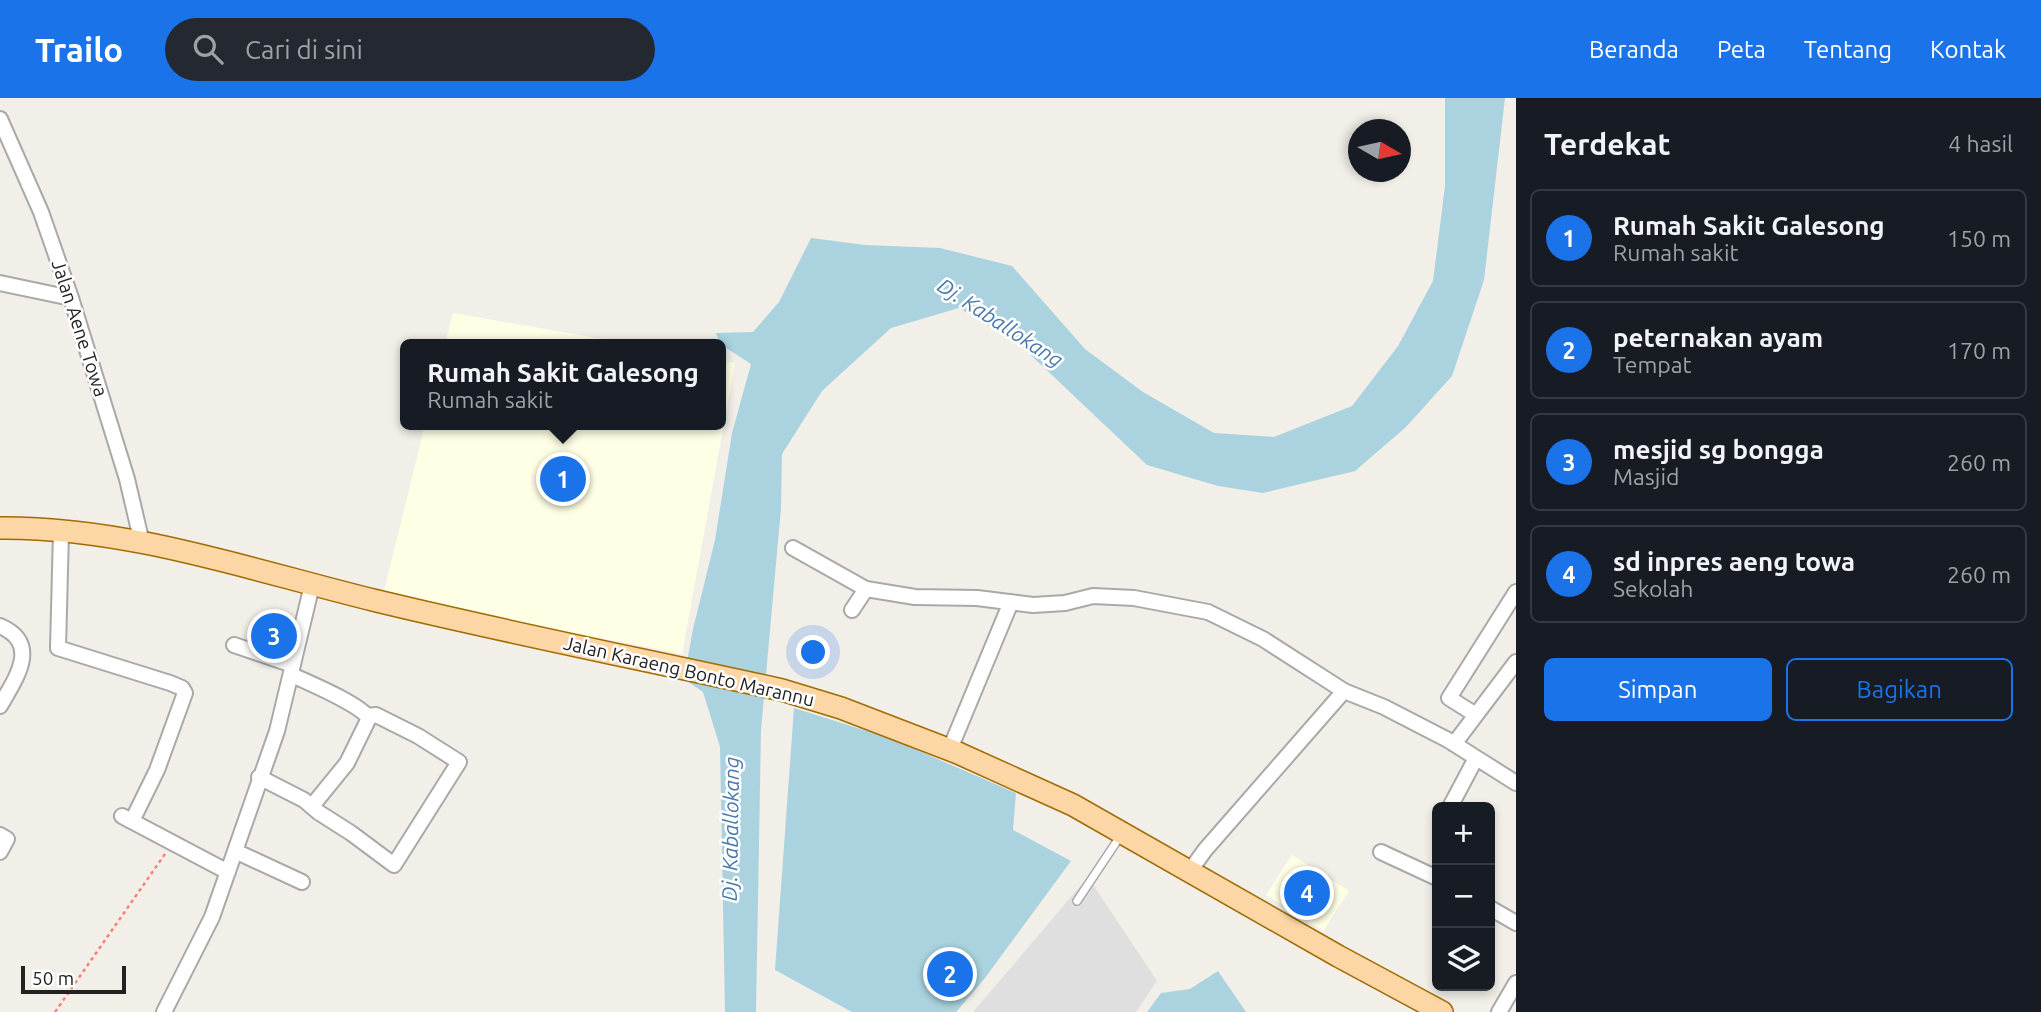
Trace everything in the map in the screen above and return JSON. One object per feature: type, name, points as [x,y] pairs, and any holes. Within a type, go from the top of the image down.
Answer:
[{"type":"main road","name":"Jalan Karaeng Bonto Marannu","points":[[0,528],[61,532],[142,543],[451,618],[765,686],[823,702],[950,750],[1073,806],[1428,1009]]},
{"type":"street","name":"Jalan Aene Towa","points":[[0,119],[41,212],[71,298],[127,478],[142,543]]},
{"type":"street","points":[[0,283],[71,298]]},
{"type":"street","points":[[61,532],[58,648],[170,683],[182,688],[185,693],[158,770],[127,819],[228,872]]},
{"type":"street","points":[[793,548],[866,589],[915,597],[977,598],[1050,605],[1093,596],[1154,601],[1208,612],[1263,639],[1344,691],[1454,744],[1516,783]]},
{"type":"street","points":[[164,1012],[212,917],[283,714],[312,585]]},
{"type":"street","points":[[852,610],[866,589]]},
{"type":"street","points":[[1476,715],[1449,698],[1516,592]]},
{"type":"street","points":[[950,750],[1011,602]]},
{"type":"street","points":[[0,626],[12,632],[23,645],[21,662],[0,706]]},
{"type":"street","points":[[234,645],[292,670],[368,716],[376,715],[399,726],[459,762],[394,865],[304,800],[259,777]]},
{"type":"street","points":[[1454,744],[1516,662]]},
{"type":"street","points":[[1190,871],[1205,850],[1344,691]]},
{"type":"street","points":[[312,806],[348,763],[368,722],[368,716]]},
{"type":"street","points":[[1453,802],[1476,758]]},
{"type":"street","points":[[0,835],[7,839],[0,852]]},
{"type":"street","points":[[235,851],[302,882]]},
{"type":"street","points":[[1381,852],[1432,875]]},
{"type":"street","points":[[1495,911],[1516,923]]},
{"type":"street","points":[[1499,1012],[1516,983]]},
{"type":"lane","points":[[1077,901],[1122,834]]},
{"type":"path","points":[[55,1012],[173,844]]},
{"type":"shaded area","points":[[453,313],[602,339],[446,339]]},
{"type":"shaded area","points":[[726,361],[735,363],[726,412]]},
{"type":"shaded area","points":[[424,430],[723,430],[682,654],[383,595]]},
{"type":"shaded area","points":[[266,614],[292,622],[282,657],[255,649]]},
{"type":"shaded area","points":[[1292,855],[1349,891],[1323,931],[1266,895]]},
{"type":"shaded area","points":[[1088,877],[1157,981],[1136,1012],[973,1012]]},
{"type":"water","name":"Dj. Kaballokang","points":[[1445,98],[1505,98],[1484,280],[1452,376],[1406,427],[1355,471],[1263,493],[1218,486],[1147,465],[1017,342],[959,308],[891,328],[822,391],[782,454],[781,508],[761,730],[756,1012],[725,1012],[720,747],[703,692],[684,679],[715,540],[732,433],[751,364],[726,348],[726,339],[718,339],[716,333],[753,332],[779,302],[811,238],[865,245],[940,248],[1012,266],[1085,349],[1143,392],[1214,433],[1274,437],[1352,406],[1398,346],[1433,281],[1445,186]]},
{"type":"water","points":[[794,708],[889,738],[1016,793],[1013,830],[1071,861],[985,978],[956,1012],[852,1012],[775,970]]},
{"type":"water","points":[[1218,971],[1246,1012],[1147,1012],[1161,993],[1190,989]]},
{"type":"place","name":"Rumah Sakit Galesong","points":[[563,479]]},
{"type":"place","name":"mesjid sg bongga","points":[[274,636]]},
{"type":"place","name":"sd inpres aeng towa","points":[[1307,893]]},
{"type":"place","name":"peternakan ayam","points":[[950,974]]}]
